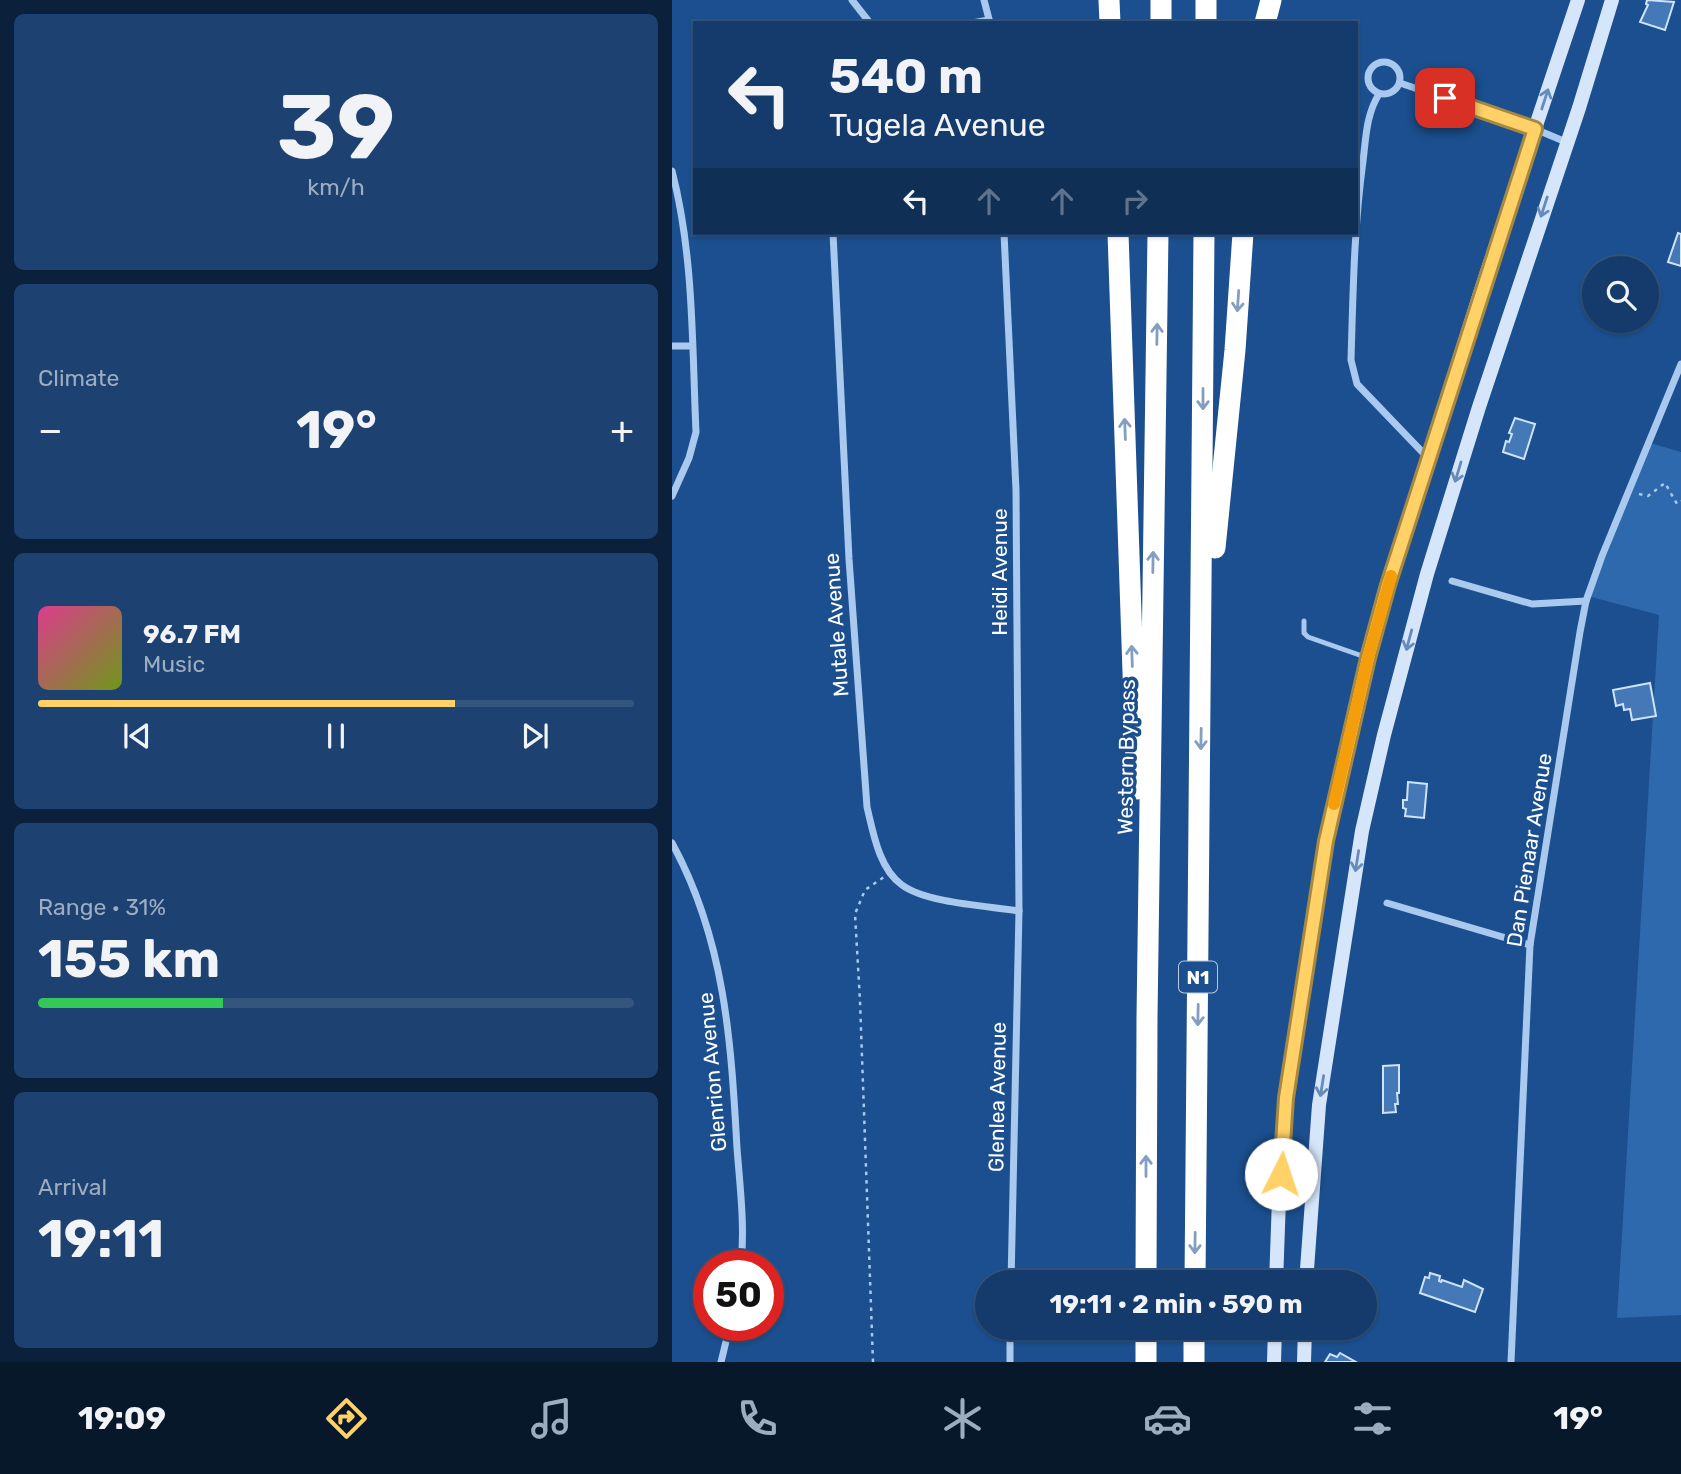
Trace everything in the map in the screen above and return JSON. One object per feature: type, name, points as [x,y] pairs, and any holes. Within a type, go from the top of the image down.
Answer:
[{"type":"highway","points":[[1109,0],[1110,21]]},
{"type":"highway","points":[[1161,0],[1161,21]]},
{"type":"highway","points":[[1206,0],[1206,21]]},
{"type":"highway","points":[[1266,21],[1271,0]]},
{"type":"highway","points":[[1118,235],[1147,1018]]},
{"type":"highway","name":"Western Bypass","points":[[1146,1270],[1158,235]]},
{"type":"highway","name":"N1","points":[[1195,1270],[1204,235]]},
{"type":"highway","points":[[1202,671],[1236,350],[1243,235]]},
{"type":"highway","points":[[1146,1340],[1146,1362]]},
{"type":"highway","points":[[1194,1340],[1194,1362]]},
{"type":"main road","points":[[1276,1270],[1286,1098],[1326,841],[1368,658],[1428,458],[1578,0]]},
{"type":"main road","points":[[1307,1270],[1319,1105],[1362,831],[1384,735],[1427,573],[1612,0]]},
{"type":"main road","points":[[1274,1362],[1275,1340]]},
{"type":"main road","points":[[1304,1362],[1305,1340]]},
{"type":"street","points":[[852,0],[868,21]]},
{"type":"street","points":[[984,0],[990,21]]},
{"type":"street","points":[[1383,62],[1395,66],[1399,71],[1400,83],[1392,93],[1379,94],[1369,85],[1368,79],[1372,67],[1383,62]]},
{"type":"street","points":[[1400,83],[1566,142]]},
{"type":"street","points":[[1358,210],[1367,124],[1379,94]]},
{"type":"street","points":[[672,171],[682,207],[688,258],[696,432],[689,458],[672,496]]},
{"type":"street","name":"Mutale Avenue","points":[[832,235],[849,559],[867,807],[874,835],[886,865],[900,884],[915,893],[1019,911]]},
{"type":"street","name":"Heidi Avenue","points":[[1004,235],[1016,490],[1019,911]]},
{"type":"street","points":[[1357,235],[1351,360],[1357,384],[1428,458]]},
{"type":"street","points":[[672,346],[692,346]]},
{"type":"street","name":"Dan Pienaar Avenue","points":[[1511,1362],[1530,945],[1586,601],[1681,364]]},
{"type":"street","points":[[1452,581],[1532,604],[1586,601]]},
{"type":"street","name":"Glenrion Avenue","points":[[672,843],[700,908],[716,959],[727,1008],[741,1191],[741,1250]]},
{"type":"street","points":[[1387,903],[1530,945]]},
{"type":"street","name":"Glenlea Avenue","points":[[1011,1270],[1019,911]]},
{"type":"street","points":[[1010,1340],[1010,1362]]},
{"type":"street","points":[[722,1362],[727,1341]]},
{"type":"lane","points":[[1304,621],[1304,633],[1308,637],[1368,658]]},
{"type":"path","points":[[1628,491],[1648,496],[1665,483],[1677,503],[1681,501]]},
{"type":"path","points":[[873,1362],[855,914],[865,890],[891,872]]},
{"type":"shaded area","points":[[1647,442],[1681,452],[1681,1315],[1617,1318],[1659,615],[1584,595]]},
{"type":"building","points":[[1647,0],[1674,2],[1665,30],[1640,22],[1648,5]]},
{"type":"building","points":[[1678,233],[1681,234],[1681,266],[1668,262]]},
{"type":"building","points":[[1515,418],[1535,424],[1524,459],[1503,452],[1506,441],[1509,442],[1512,434],[1509,433]]},
{"type":"building","points":[[1650,683],[1656,716],[1632,720],[1630,709],[1624,710],[1623,704],[1616,706],[1613,690]]},
{"type":"building","points":[[1408,782],[1427,784],[1424,818],[1405,816],[1403,800],[1407,800]]},
{"type":"building","points":[[1399,1065],[1396,1112],[1383,1113],[1383,1066]]},
{"type":"building","points":[[1430,1273],[1440,1276],[1441,1282],[1442,1280],[1462,1287],[1464,1280],[1483,1289],[1475,1312],[1420,1293],[1425,1277],[1429,1278]]},
{"type":"building","points":[[1340,1353],[1356,1362],[1325,1362],[1330,1354],[1337,1357]]},
{"type":"slow traffic","points":[[1334,804],[1368,658],[1391,576]]},
{"type":"route","points":[[1281,1174],[1286,1098],[1326,841],[1368,658],[1388,585],[1483,284],[1535,129],[1445,98]]}]
